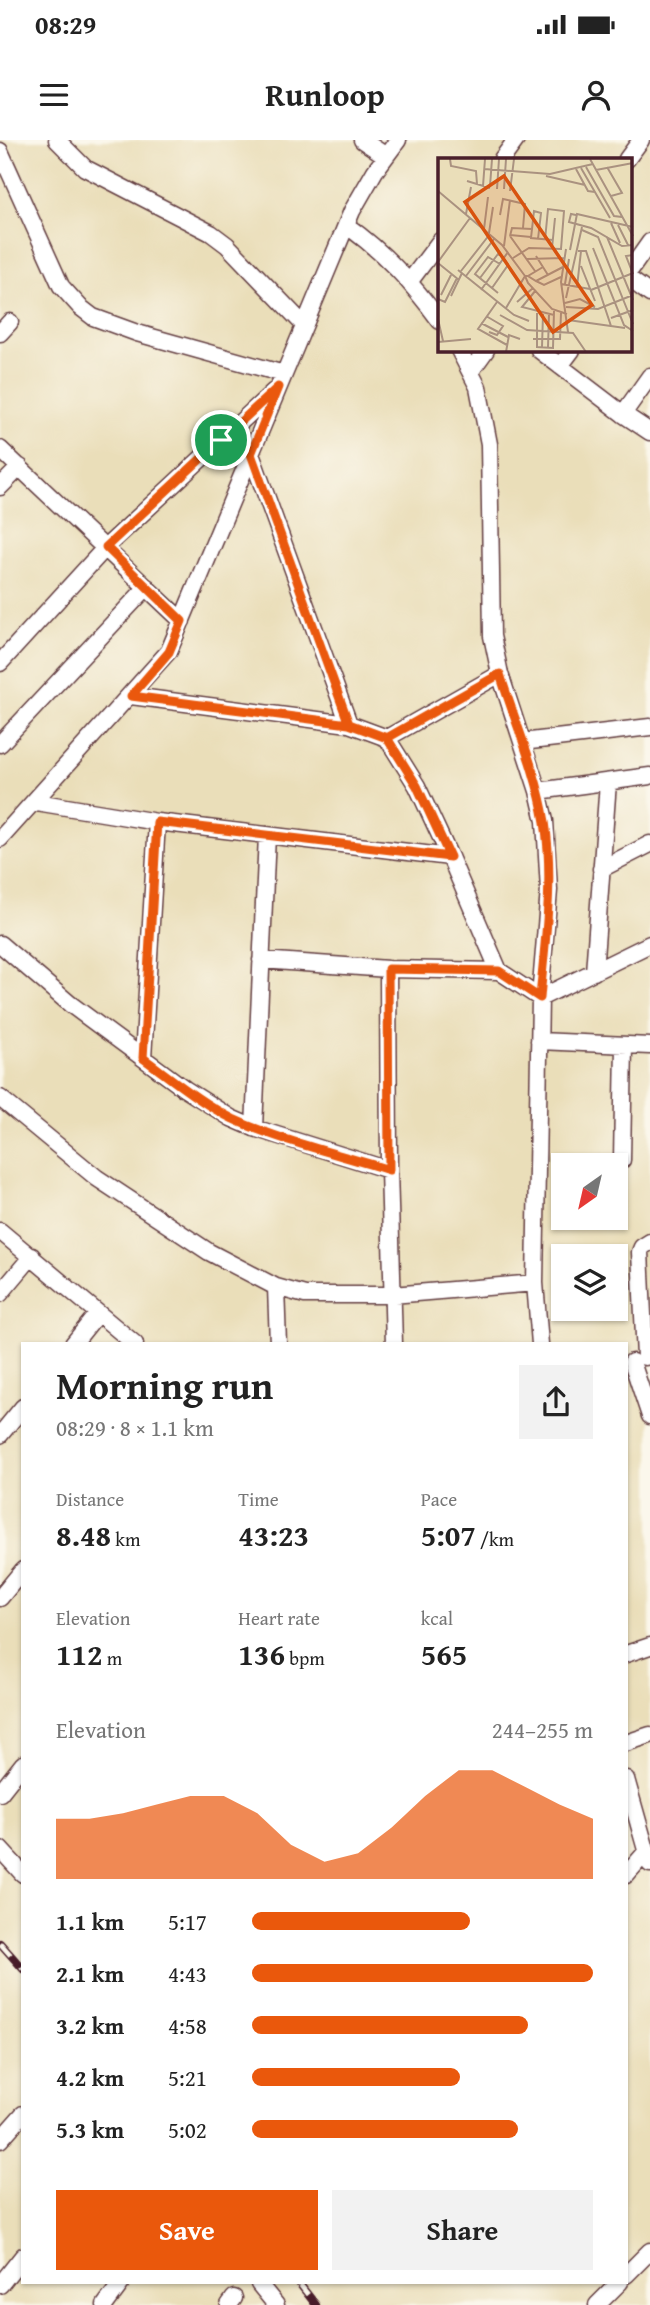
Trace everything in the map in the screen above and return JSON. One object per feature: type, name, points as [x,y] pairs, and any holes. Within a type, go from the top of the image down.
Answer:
[{"type":"street","points":[[57,140],[85,168],[211,233],[227,245],[304,326]]},
{"type":"street","points":[[362,140],[386,156]]},
{"type":"street","points":[[0,839],[169,652],[352,211],[398,140]]},
{"type":"street","points":[[503,158],[516,140]]},
{"type":"street","points":[[628,158],[642,140],[650,145]]},
{"type":"street","points":[[0,151],[61,286],[80,307],[93,317],[281,381]]},
{"type":"street","points":[[346,225],[370,242],[410,281],[438,318]]},
{"type":"street","points":[[632,268],[650,242]]},
{"type":"street","points":[[410,281],[438,244]]},
{"type":"street","points":[[632,281],[650,294]]},
{"type":"street","points":[[460,352],[478,387],[488,444],[492,636],[500,674],[538,791],[547,834],[549,890],[540,998],[535,1283],[540,1342]]},
{"type":"street","points":[[471,371],[485,352]]},
{"type":"street","points":[[542,352],[650,432]]},
{"type":"street","points":[[560,366],[570,352]]},
{"type":"street","points":[[623,414],[650,376]]},
{"type":"street","points":[[0,663],[106,547],[281,381]]},
{"type":"street","points":[[0,449],[182,621]]},
{"type":"street","points":[[251,454],[349,724]]},
{"type":"street","points":[[0,487],[20,467]]},
{"type":"street","points":[[0,744],[147,587]]},
{"type":"street","points":[[387,738],[500,674]]},
{"type":"street","points":[[131,696],[349,724],[387,738],[417,786],[499,971]]},
{"type":"street","points":[[522,742],[650,727]]},
{"type":"street","points":[[538,791],[650,776]]},
{"type":"street","points":[[594,972],[608,782]]},
{"type":"street","points":[[36,802],[157,822],[450,857]]},
{"type":"street","points":[[143,1058],[157,822]]},
{"type":"street","points":[[254,1128],[267,835]]},
{"type":"street","points":[[601,869],[650,844]]},
{"type":"street","points":[[0,944],[70,1004],[231,1118],[254,1128],[389,1170]]},
{"type":"street","points":[[540,998],[650,944]]},
{"type":"street","points":[[261,960],[388,969],[499,971],[540,998]]},
{"type":"street","points":[[388,969],[389,1170],[394,1342]]},
{"type":"street","points":[[539,1041],[650,1046]]},
{"type":"street","points":[[622,1153],[624,1045]]},
{"type":"street","points":[[2,1104],[97,1178],[209,1252],[276,1287],[305,1295],[392,1295],[535,1283]]},
{"type":"street","points":[[0,1231],[132,1342]]},
{"type":"street","points":[[650,1242],[642,1247],[640,1252],[638,1360],[650,1416]]},
{"type":"street","points":[[0,1294],[32,1256]]},
{"type":"street","points":[[276,1287],[278,1342]]},
{"type":"street","points":[[75,1342],[97,1314]]},
{"type":"street","points":[[0,1436],[20,1415]]},
{"type":"street","points":[[0,1598],[21,1572]]},
{"type":"street","points":[[628,1653],[650,1647]]},
{"type":"street","points":[[628,1742],[650,1735]]},
{"type":"street","points":[[0,1793],[21,1767]]},
{"type":"street","points":[[628,1786],[648,1858],[628,1873]]},
{"type":"street","points":[[0,1849],[21,1872]]},
{"type":"street","points":[[0,2140],[21,2116]]},
{"type":"street","points":[[628,2273],[650,2251]]},
{"type":"street","points":[[0,2285],[21,2259]]},
{"type":"street","points":[[104,2305],[120,2284]]},
{"type":"street","points":[[259,2284],[276,2305]]},
{"type":"street","points":[[597,2305],[618,2284]]},
{"type":"railway","points":[[0,1943],[21,1967]]},
{"type":"railway","points":[[300,2284],[316,2305]]},
{"type":"route","points":[[221,440],[106,547],[182,621],[169,652],[131,696],[349,724],[387,738],[500,674],[540,799],[548,848],[549,890],[540,998],[499,971],[388,969],[389,1170],[254,1128],[231,1118],[143,1058],[157,822],[450,857],[417,786],[387,738],[349,724],[251,454],[278,387],[221,440]]}]
